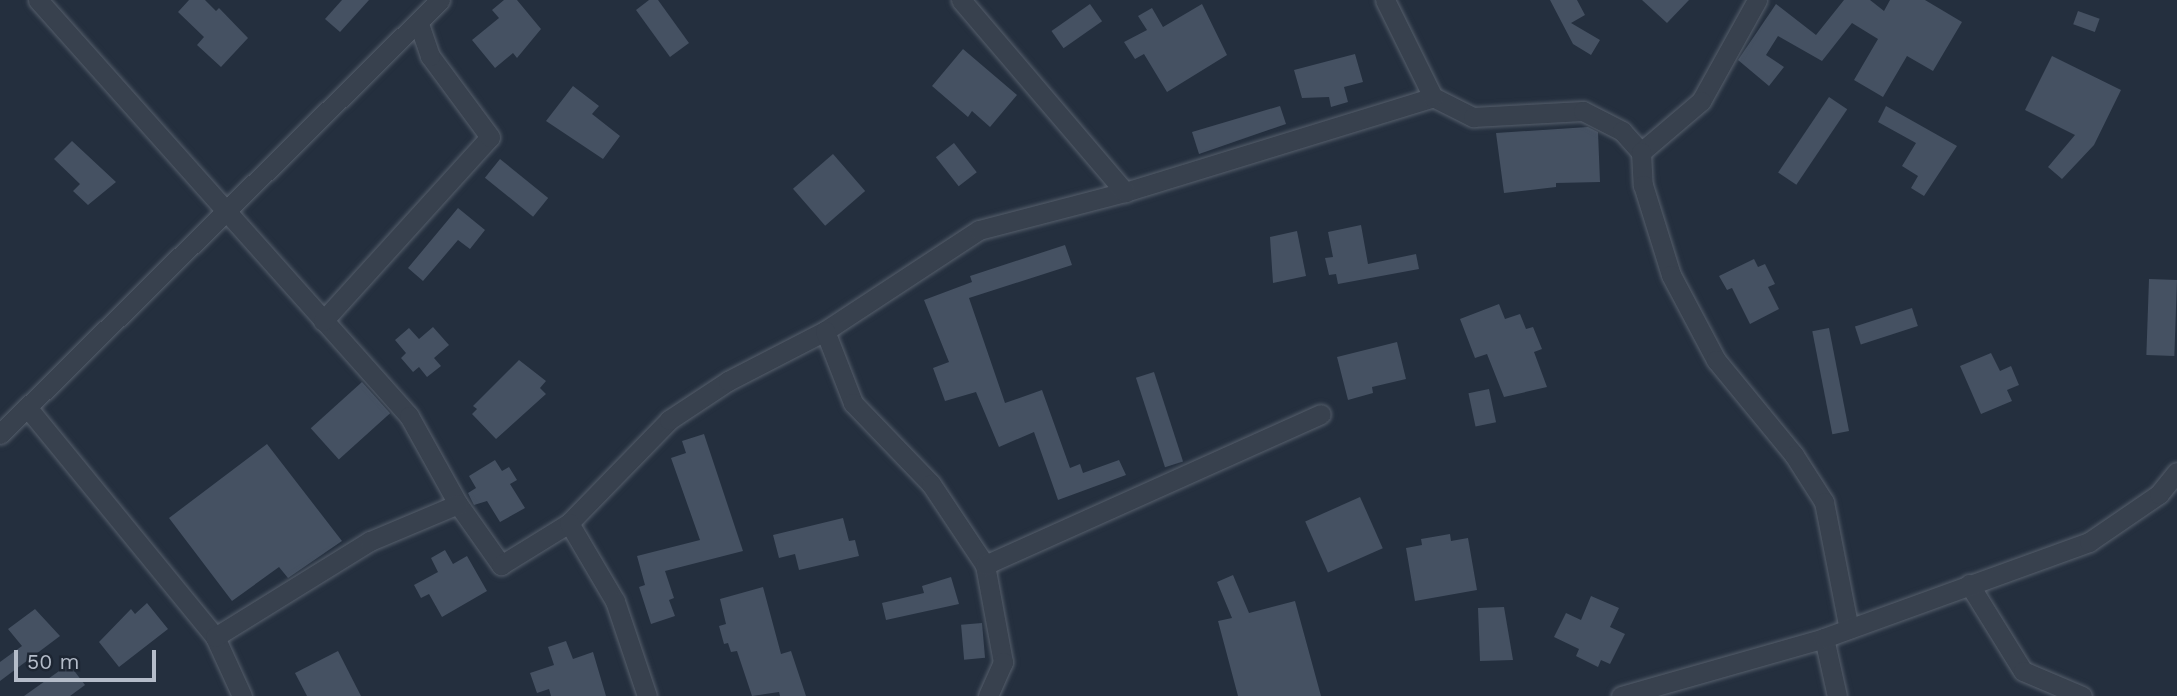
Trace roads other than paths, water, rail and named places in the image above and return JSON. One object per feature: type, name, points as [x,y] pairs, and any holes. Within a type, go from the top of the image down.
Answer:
[{"type":"street","points":[[38,0],[224,214],[409,416],[458,504],[500,565],[569,523],[669,420],[728,381],[825,331],[979,230],[1125,192],[1433,97]]},
{"type":"street","points":[[1,431],[440,0]]},
{"type":"street","points":[[961,0],[1125,192]]},
{"type":"street","points":[[1385,0],[1433,97],[1472,117],[1584,111],[1622,131],[1641,152],[1643,185],[1671,275],[1716,360],[1794,456],[1824,502],[1849,629]]},
{"type":"street","points":[[1641,152],[1701,101],[1757,0]]},
{"type":"street","points":[[323,321],[490,137],[430,56],[418,22]]},
{"type":"street","points":[[825,331],[853,403],[931,484],[985,565],[1003,663],[988,696]]},
{"type":"street","points":[[27,407],[215,637],[242,696]]},
{"type":"street","points":[[985,565],[1321,414]]},
{"type":"street","points":[[1620,696],[1824,638],[2089,542],[2159,494],[2177,472]]},
{"type":"street","points":[[215,637],[370,541],[458,504]]},
{"type":"street","points":[[569,523],[615,601],[647,696]]},
{"type":"street","points":[[1969,584],[2023,671],[2082,696]]},
{"type":"street","points":[[1824,638],[1837,696]]}]
